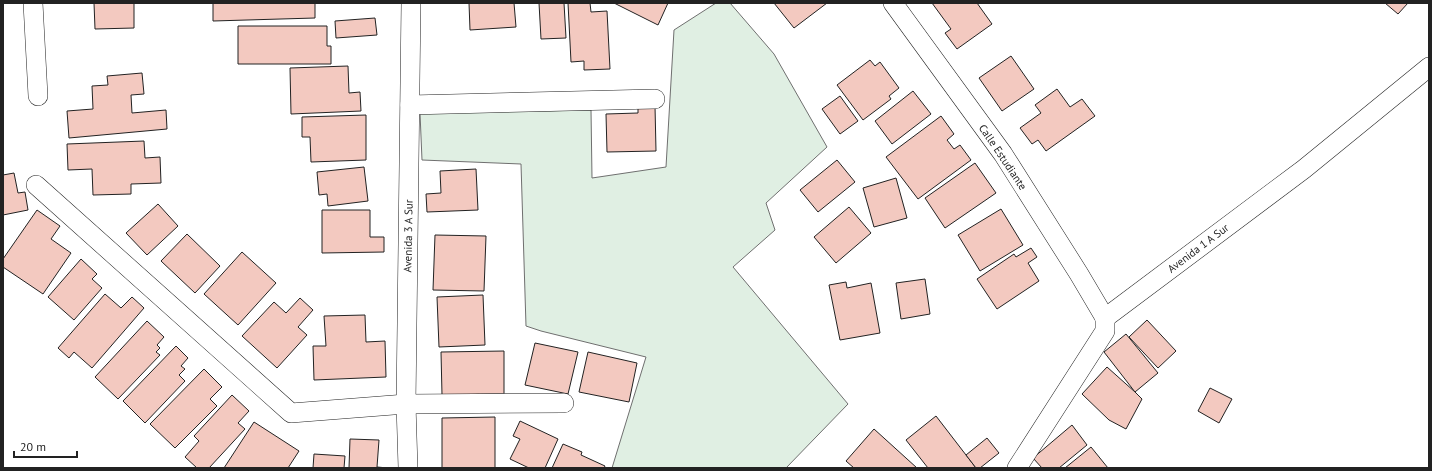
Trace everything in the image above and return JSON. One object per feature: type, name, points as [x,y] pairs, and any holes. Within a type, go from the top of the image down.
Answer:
[{"type":"street","points":[[33,3],[38,96]]},
{"type":"street","name":"Avenida 3 A Sur","points":[[408,468],[406,404],[411,3]]},
{"type":"street","name":"Calle Estudiante","points":[[893,3],[1002,154],[1079,274],[1105,318]]},
{"type":"street","name":"Avenida 1 A Sur","points":[[1105,318],[1304,169],[1429,67]]},
{"type":"street","points":[[410,105],[655,99]]},
{"type":"street","points":[[36,185],[291,413],[406,404],[564,403]]},
{"type":"street","points":[[1017,468],[1105,331],[1105,318]]},
{"type":"green space","points":[[716,3],[730,3],[774,54],[827,147],[766,203],[775,230],[733,267],[848,404],[786,468],[612,468],[646,357],[526,326],[521,164],[422,160],[420,113],[591,110],[592,178],[666,167],[674,30]]},
{"type":"building","points":[[94,3],[134,3],[134,28],[95,29]]},
{"type":"building","points":[[213,3],[315,3],[315,18],[213,21]]},
{"type":"building","points":[[469,3],[514,3],[516,27],[470,30]]},
{"type":"building","points":[[539,3],[564,3],[566,38],[541,39]]},
{"type":"building","points":[[568,3],[590,3],[591,12],[607,11],[610,69],[584,70],[584,61],[571,62]]},
{"type":"building","points":[[614,3],[668,3],[658,25]]},
{"type":"building","points":[[774,3],[827,3],[794,28]]},
{"type":"building","points":[[932,3],[977,3],[992,24],[957,49],[945,33],[951,29]]},
{"type":"building","points":[[1385,3],[1408,3],[1398,14]]},
{"type":"building","points":[[375,18],[377,35],[336,38],[335,21]]},
{"type":"building","points":[[238,26],[327,26],[327,46],[331,46],[331,64],[238,64]]},
{"type":"building","points":[[1011,56],[1034,89],[1002,111],[979,78]]},
{"type":"building","points":[[870,60],[875,66],[880,62],[899,88],[889,96],[891,99],[863,120],[837,85]]},
{"type":"building","points":[[348,66],[349,93],[360,92],[361,111],[291,114],[290,68]]},
{"type":"building","points":[[142,73],[144,94],[131,95],[132,113],[166,110],[167,129],[69,138],[67,111],[93,109],[92,86],[108,85],[107,76]]},
{"type":"building","points":[[1057,89],[1070,107],[1082,99],[1095,116],[1046,151],[1038,140],[1032,144],[1020,128],[1041,113],[1035,105]]},
{"type":"building","points":[[913,91],[931,114],[892,144],[875,121]]},
{"type":"building","points":[[840,96],[858,121],[840,134],[822,109]]},
{"type":"building","points":[[638,106],[655,106],[656,151],[607,152],[606,114],[638,113]]},
{"type":"building","points":[[366,115],[366,160],[311,162],[310,137],[302,137],[302,117]]},
{"type":"building","points":[[941,116],[954,134],[947,140],[954,149],[960,145],[971,160],[918,199],[886,157]]},
{"type":"building","points":[[144,141],[145,158],[160,157],[161,183],[131,184],[131,194],[93,195],[92,169],[68,170],[67,144]]},
{"type":"building","points":[[837,160],[855,182],[818,212],[800,190]]},
{"type":"building","points":[[975,163],[996,193],[945,228],[925,198]]},
{"type":"building","points":[[364,167],[368,201],[328,206],[327,194],[319,195],[317,172]]},
{"type":"building","points":[[476,169],[478,210],[427,212],[426,194],[441,193],[440,171]]},
{"type":"building","points":[[14,173],[18,193],[25,192],[28,210],[3,215],[3,175]]},
{"type":"building","points":[[896,178],[907,218],[874,227],[863,188]]},
{"type":"building","points":[[158,204],[178,226],[147,255],[126,233]]},
{"type":"building","points":[[849,207],[871,233],[836,263],[814,237]]},
{"type":"building","points":[[1001,209],[1023,245],[980,271],[958,235]]},
{"type":"building","points":[[37,210],[60,226],[51,239],[71,253],[43,294],[3,267],[3,259]]},
{"type":"building","points":[[322,210],[370,210],[370,237],[384,237],[384,252],[322,253]]},
{"type":"building","points":[[187,234],[220,266],[195,293],[161,261]]},
{"type":"building","points":[[435,235],[486,236],[484,291],[433,290]]},
{"type":"building","points":[[1031,248],[1037,257],[1028,263],[1039,281],[997,309],[977,279],[1014,254],[1016,257]]},
{"type":"building","points":[[242,252],[276,283],[238,325],[204,294]]},
{"type":"building","points":[[81,259],[97,274],[92,279],[102,288],[74,320],[48,297]]},
{"type":"building","points":[[925,279],[930,314],[901,319],[896,283]]},
{"type":"building","points":[[846,282],[847,288],[871,283],[880,333],[840,340],[829,285]]},
{"type":"building","points":[[105,294],[121,308],[132,297],[144,308],[92,368],[74,352],[69,358],[58,348]]},
{"type":"building","points":[[483,295],[485,345],[439,347],[437,297]]},
{"type":"building","points":[[300,298],[313,310],[298,327],[307,335],[277,368],[242,336],[274,302],[286,313]]},
{"type":"building","points":[[365,315],[366,342],[385,341],[386,377],[314,380],[313,346],[326,346],[324,316]]},
{"type":"building","points":[[1147,320],[1176,351],[1158,368],[1129,337]]},
{"type":"building","points":[[147,321],[164,337],[157,345],[160,348],[156,352],[160,355],[118,399],[95,377]]},
{"type":"building","points":[[1126,334],[1158,373],[1135,392],[1104,352]]},
{"type":"building","points":[[535,343],[578,352],[568,394],[525,385]]},
{"type":"building","points":[[176,346],[188,358],[181,366],[185,369],[179,375],[185,381],[145,423],[123,401]]},
{"type":"building","points":[[504,351],[504,394],[442,395],[441,352]]},
{"type":"building","points":[[588,352],[637,363],[629,402],[579,392]]},
{"type":"building","points":[[1107,367],[1142,399],[1126,429],[1109,420],[1082,394]]},
{"type":"building","points":[[204,369],[222,387],[210,399],[217,406],[175,448],[150,424]]},
{"type":"building","points":[[1210,388],[1232,399],[1219,423],[1198,411]]},
{"type":"building","points":[[232,395],[249,411],[238,423],[245,429],[209,468],[197,468],[185,457],[199,441],[194,436]]},
{"type":"building","points":[[936,416],[976,468],[928,468],[906,440]]},
{"type":"building","points":[[495,417],[495,468],[442,468],[442,418]]},
{"type":"building","points":[[520,421],[558,439],[545,468],[529,468],[510,459],[520,439],[513,436]]},
{"type":"building","points":[[254,422],[299,451],[288,468],[224,468]]},
{"type":"building","points":[[1072,425],[1087,445],[1059,468],[1042,468],[1033,458]]},
{"type":"building","points":[[874,429],[917,468],[854,468],[846,461]]},
{"type":"building","points":[[987,438],[999,453],[980,468],[976,468],[966,455]]},
{"type":"building","points":[[350,439],[379,440],[377,467],[388,468],[349,468]]},
{"type":"building","points":[[563,444],[582,452],[581,455],[605,466],[604,468],[552,468]]},
{"type":"building","points":[[1091,447],[1108,468],[1065,468]]},
{"type":"building","points":[[314,454],[345,456],[344,468],[313,468]]}]
